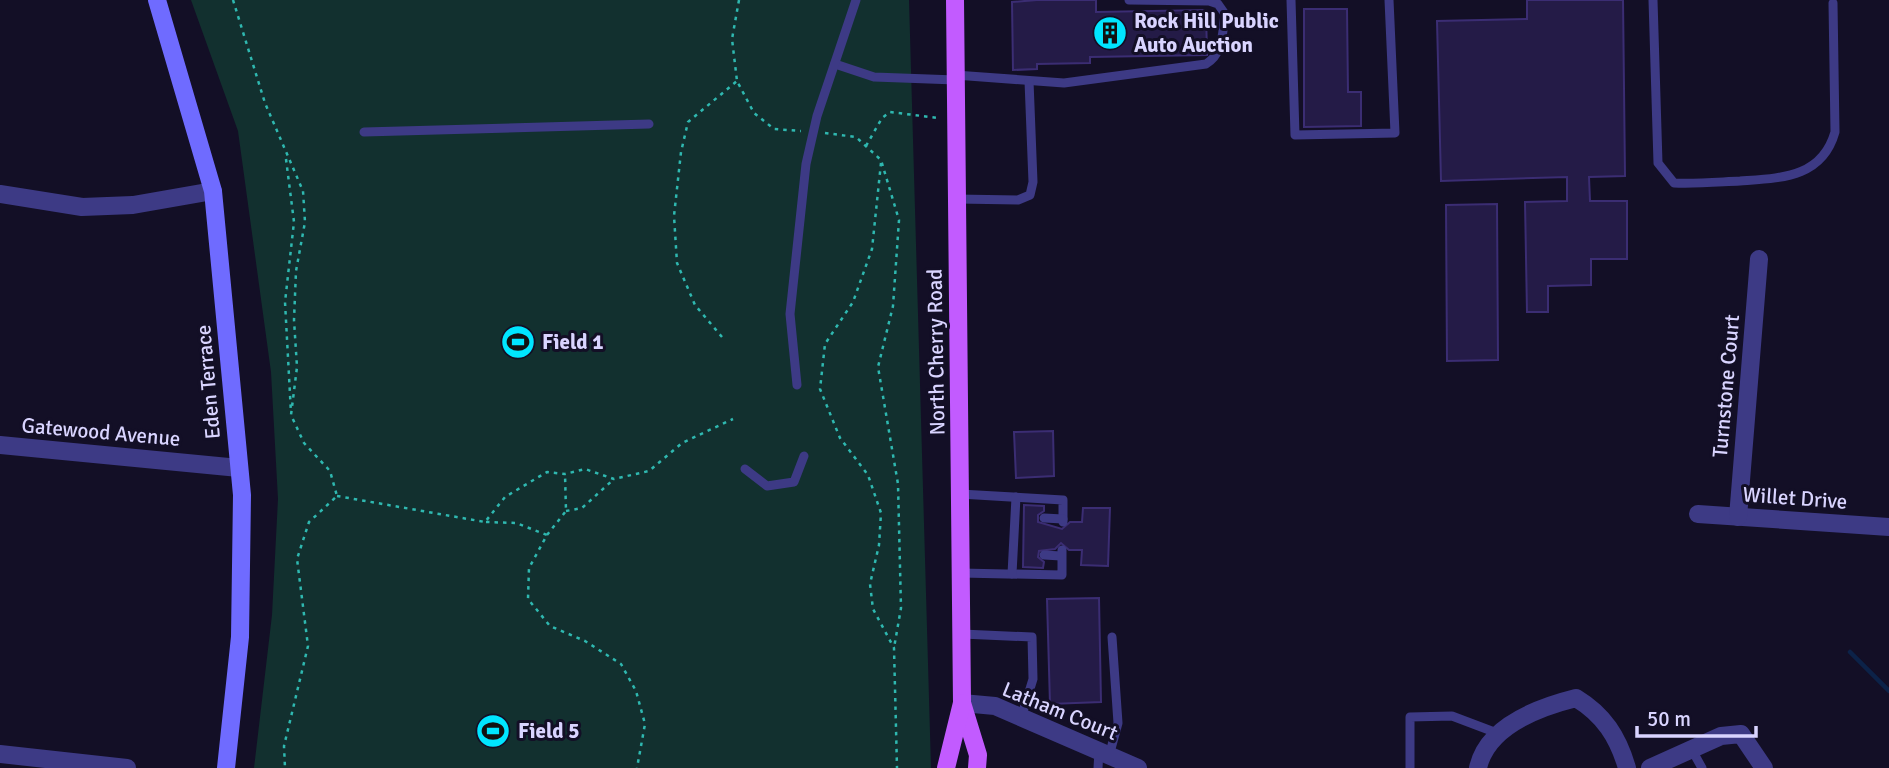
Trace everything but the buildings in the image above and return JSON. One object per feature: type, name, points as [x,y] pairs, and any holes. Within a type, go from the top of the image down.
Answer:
[{"type":"main road","name":"North Cherry Road","points":[[947,768],[962,704],[955,0]]},
{"type":"main road","name":"North Cherry Road","points":[[962,704],[978,755],[977,768]]},
{"type":"street","name":"Eden Terrace","points":[[157,0],[173,45],[213,191],[239,468],[243,554],[240,637],[226,768]]},
{"type":"street","points":[[0,194],[82,207],[133,205],[213,191]]},
{"type":"street","name":"Turnstone Court","points":[[1738,517],[1759,259]]},
{"type":"street","name":"Gatewood Avenue","points":[[0,445],[239,468]]},
{"type":"street","name":"Willet Drive","points":[[1698,514],[1889,527]]},
{"type":"street","points":[[1478,768],[1497,733],[1549,705],[1576,698],[1597,710],[1620,744],[1627,768]]},
{"type":"street","name":"Latham Court","points":[[962,704],[995,706],[1102,758],[1138,768]]},
{"type":"street","points":[[1650,768],[1664,759],[1692,750],[1721,736],[1741,734],[1764,768]]},
{"type":"street","points":[[0,754],[127,768]]},
{"type":"lane","points":[[797,385],[790,314],[806,164],[856,0]]},
{"type":"lane","points":[[835,64],[874,76],[1064,83],[1206,64],[1215,58],[1221,47],[1225,14],[1218,4],[1209,1],[1129,0]]},
{"type":"lane","points":[[1291,0],[1295,135],[1395,133],[1390,0]]},
{"type":"lane","points":[[1653,0],[1658,163],[1674,183],[1693,184],[1783,178],[1816,162],[1830,150],[1835,132],[1833,3]]},
{"type":"lane","points":[[957,199],[1018,200],[1030,195],[1034,182],[1029,81]]},
{"type":"lane","points":[[364,132],[649,124]]},
{"type":"lane","points":[[745,469],[766,486],[794,482],[804,456]]},
{"type":"lane","points":[[960,494],[1063,500],[1063,520],[1044,518]]},
{"type":"lane","points":[[1012,574],[1018,554],[1019,536],[1016,497]]},
{"type":"lane","points":[[961,573],[1062,575],[1062,553],[1044,555]]},
{"type":"lane","points":[[962,634],[1032,637],[1033,679],[1021,718]]},
{"type":"lane","points":[[1102,758],[1118,723],[1112,637]]},
{"type":"lane","points":[[1410,768],[1410,717],[1452,716],[1497,733]]},
{"type":"lane","points":[[1692,750],[1702,768]]},
{"type":"path","points":[[233,0],[265,103],[303,191],[305,222],[296,271],[294,320],[297,367],[291,415]]},
{"type":"path","points":[[739,0],[732,39],[737,80],[754,113],[774,129],[856,137],[881,160],[899,220],[893,306],[878,367],[898,484],[901,608],[894,648],[897,768]]},
{"type":"path","points":[[722,337],[695,305],[677,263],[674,216],[681,152],[688,122],[737,80]]},
{"type":"path","points":[[866,146],[882,118],[890,112],[956,118]]},
{"type":"path","points":[[286,156],[294,222],[285,302],[291,415],[304,443],[330,471],[337,496]]},
{"type":"path","points":[[881,160],[872,249],[853,302],[825,344],[820,389],[840,438],[868,475],[881,513],[870,584],[873,609],[894,648]]},
{"type":"path","points":[[566,511],[582,508],[614,479],[649,471],[682,443],[733,419]]},
{"type":"path","points":[[485,522],[505,497],[547,472],[565,474],[585,469],[614,479]]},
{"type":"path","points":[[565,474],[566,511],[547,535],[529,568],[528,599],[550,626],[585,641],[621,664],[636,691],[645,724],[637,768]]},
{"type":"path","points":[[337,496],[485,522],[516,523],[547,535]]},
{"type":"path","points":[[285,768],[284,746],[308,646],[298,559],[309,522],[337,496]]},
{"type":"green space","points":[[191,0],[909,0],[931,768],[254,768],[272,615],[278,499],[271,372],[238,131]]},
{"type":"waterway","points":[[1850,652],[1889,691]]},
{"type":"place","name":"Rock Hill Public Auto Auction","points":[[1110,33]]},
{"type":"place","name":"Field 1","points":[[518,342]]},
{"type":"place","name":"Field 5","points":[[493,731]]}]
